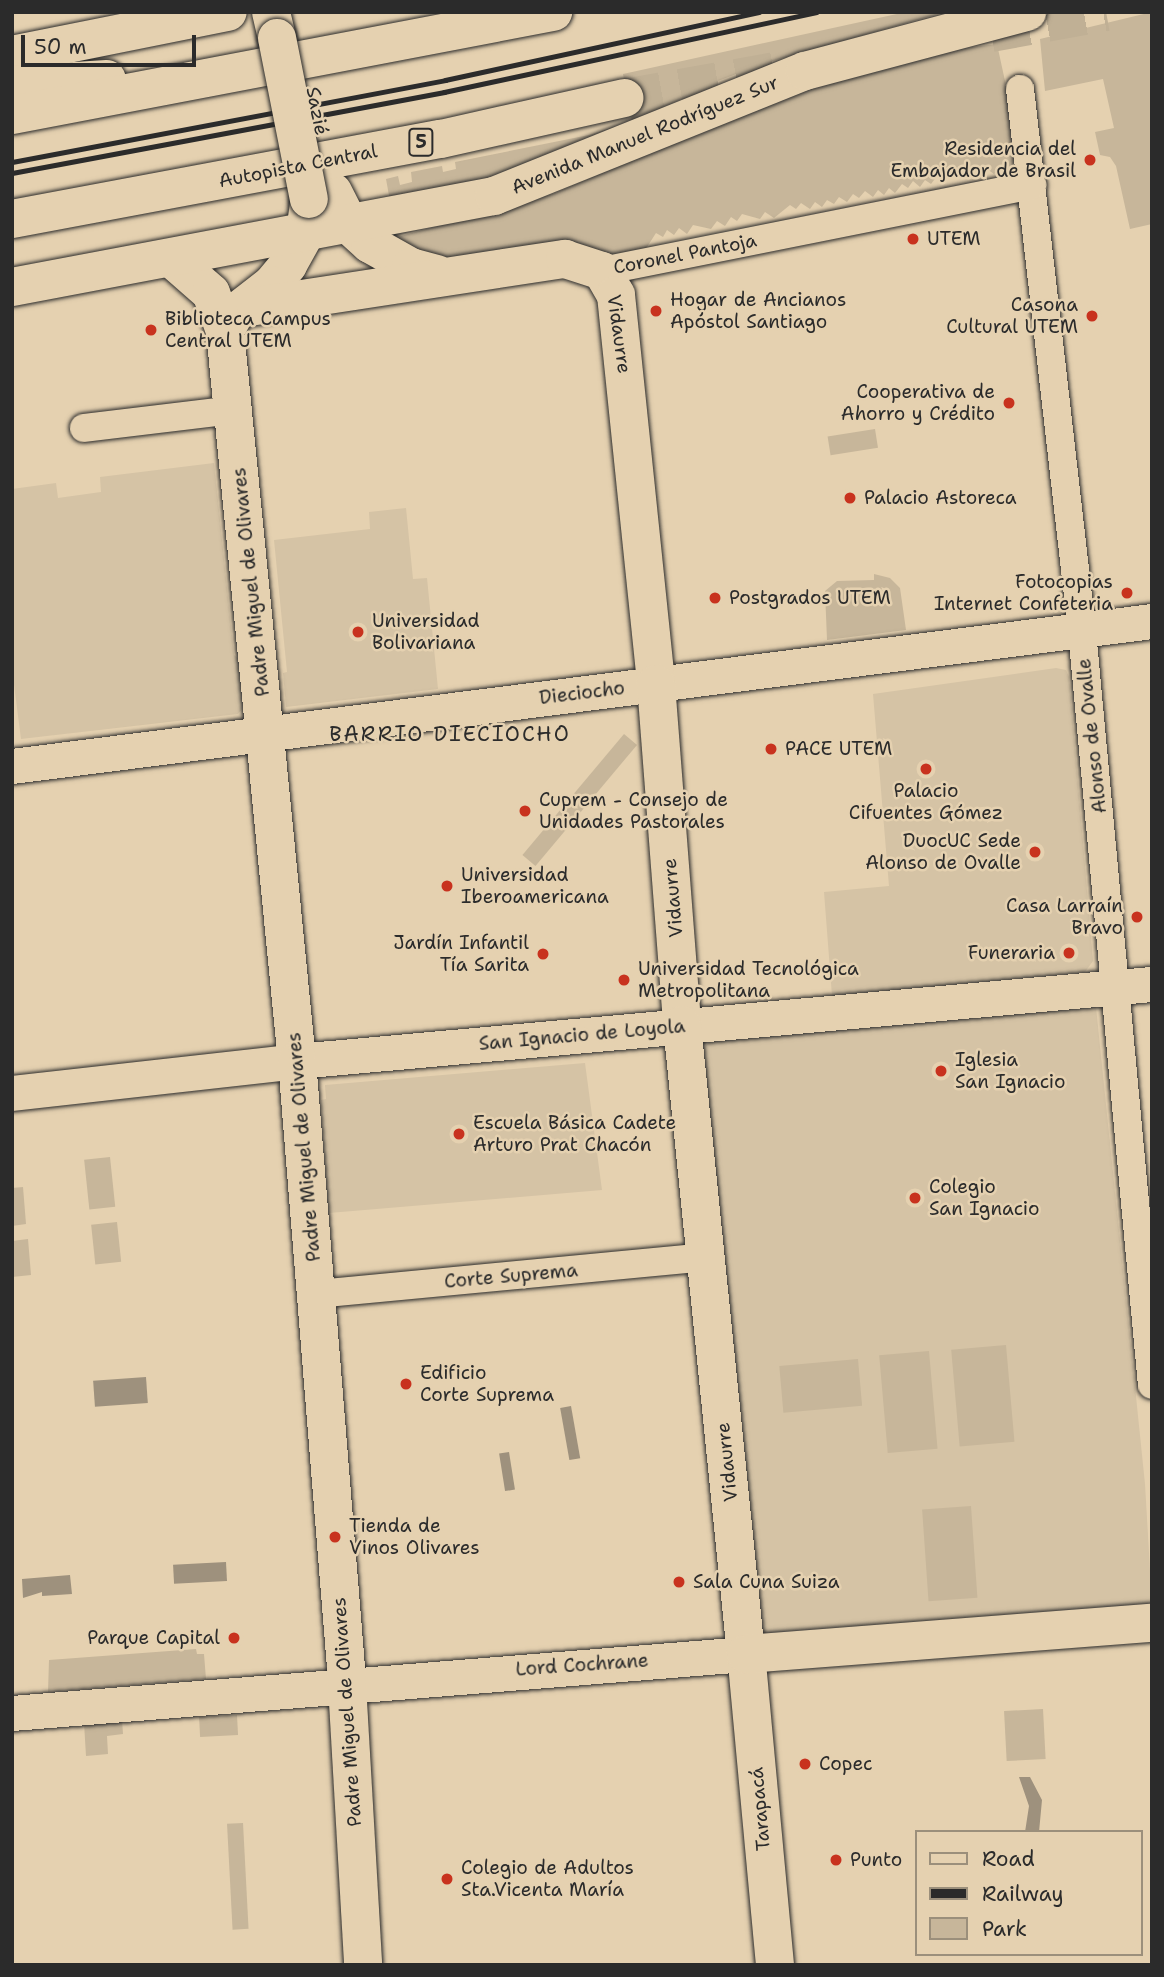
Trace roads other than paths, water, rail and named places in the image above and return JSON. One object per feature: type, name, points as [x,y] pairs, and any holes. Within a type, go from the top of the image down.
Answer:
[{"type":"main road","points":[[12,55],[228,12]]},
{"type":"main road","points":[[12,115],[553,12]]},
{"type":"main road","name":"Avenida Manuel Rodríguez Sur","points":[[350,226],[522,187],[805,71],[1027,12]]},
{"type":"main road","name":"Sazié","points":[[286,25],[316,208],[350,226],[396,261],[443,274]]},
{"type":"main road","points":[[12,85],[87,78],[175,84]]},
{"type":"main road","name":"Autopista Central","points":[[17,220],[441,139],[624,98]]},
{"type":"main road","points":[[12,287],[171,258],[316,208]]},
{"type":"main road","points":[[233,319],[279,277],[316,208]]},
{"type":"main road","name":"Padre Miguel de Olivares","points":[[171,258],[211,293],[233,319],[233,410],[297,1061],[347,1683],[363,1965]]},
{"type":"main road","name":"Coronel Pantoja","points":[[233,319],[443,274],[565,259],[602,271]]},
{"type":"main road","name":"Vidaurre","points":[[602,271],[619,306],[656,684],[682,1025],[746,1654]]},
{"type":"main road","name":"Lord Cochrane","points":[[746,1654],[1152,1623]]},
{"type":"main road","name":"Tarapacá","points":[[746,1654],[775,1965]]},
{"type":"street","name":"Alonso de Ovalle","points":[[1020,89],[1082,631],[1152,1385]]},
{"type":"street","name":"Coronel Pantoja","points":[[602,271],[1032,185]]},
{"type":"street","points":[[84,428],[233,410]]},
{"type":"street","name":"Dieciocho","points":[[12,766],[1152,621]]},
{"type":"street","name":"San Ignacio de Loyola","points":[[12,1093],[297,1061],[1152,984]]},
{"type":"street","name":"Corte Suprema","points":[[316,1294],[706,1258]]},
{"type":"street","name":"Lord Cochrane","points":[[12,1713],[347,1683],[746,1654]]},
{"type":"tunnel","points":[[991,33],[1106,12]]},
{"type":"tunnel","points":[[624,98],[787,69]]},
{"type":"railway","points":[[12,162],[445,80],[759,12]]},
{"type":"railway","points":[[12,173],[444,92],[816,12]]},
{"type":"place","name":"Residencia del Embajador de Brasil","points":[[1090,160]]},
{"type":"place","name":"UTEM","points":[[913,239]]},
{"type":"place","name":"Hogar de Ancianos Apóstol Santiago","points":[[656,311]]},
{"type":"place","name":"Casona Cultural UTEM","points":[[1092,316]]},
{"type":"place","name":"Biblioteca Campus Central UTEM","points":[[151,330]]},
{"type":"place","name":"Cooperativa de Ahorro y Crédito","points":[[1009,403]]},
{"type":"place","name":"Palacio Astoreca","points":[[850,498]]},
{"type":"place","name":"Fotocopias Internet Confeteria","points":[[1127,593]]},
{"type":"place","name":"Postgrados UTEM","points":[[715,598]]},
{"type":"place","name":"Universidad Bolivariana","points":[[358,632]]},
{"type":"place","name":"PACE UTEM","points":[[771,749]]},
{"type":"place","name":"Palacio Cifuentes Gómez","points":[[926,769]]},
{"type":"place","name":"Cuprem - Consejo de Unidades Pastorales","points":[[525,811]]},
{"type":"place","name":"DuocUC Sede Alonso de Ovalle","points":[[1035,852]]},
{"type":"place","name":"Universidad Iberoamericana","points":[[447,886]]},
{"type":"place","name":"Casa Larraín Bravo","points":[[1137,917]]},
{"type":"place","name":"Funeraria","points":[[1069,953]]},
{"type":"place","name":"Jardín Infantil Tía Sarita","points":[[543,954]]},
{"type":"place","name":"Universidad Tecnológica Metropolitana","points":[[624,980]]},
{"type":"place","name":"Iglesia San Ignacio","points":[[941,1071]]},
{"type":"place","name":"Escuela Básica Cadete Arturo Prat Chacón","points":[[459,1134]]},
{"type":"place","name":"Colegio San Ignacio","points":[[915,1198]]},
{"type":"place","name":"Edificio Corte Suprema","points":[[406,1384]]},
{"type":"place","name":"Tienda de Vinos Olivares","points":[[335,1537]]},
{"type":"place","name":"Sala Cuna Suiza","points":[[679,1582]]},
{"type":"place","name":"Parque Capital","points":[[234,1638]]},
{"type":"place","name":"Copec","points":[[805,1764]]},
{"type":"place","name":"Punto","points":[[836,1860]]},
{"type":"place","name":"Colegio de Adultos Sta.Vicenta María","points":[[447,1879]]},
{"type":"district","name":"BARRIO DIECIOCHO","points":[[450,734]]}]
